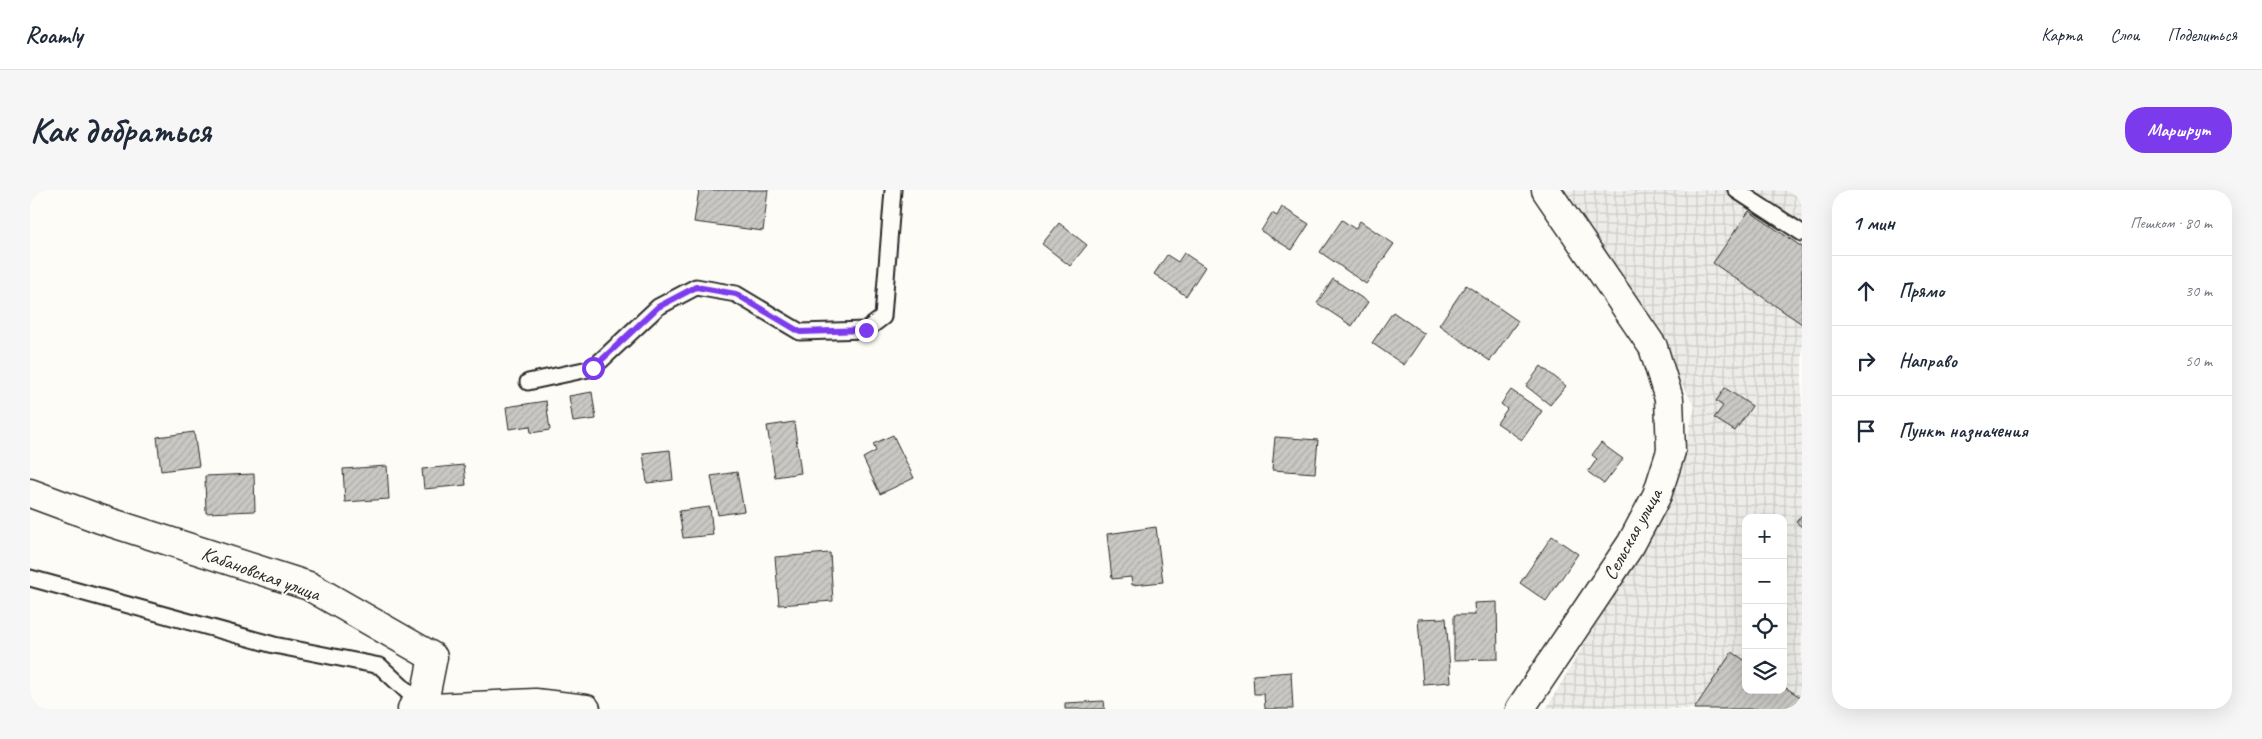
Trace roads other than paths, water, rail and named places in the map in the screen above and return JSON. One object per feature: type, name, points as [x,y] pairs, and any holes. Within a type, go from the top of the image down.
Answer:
[{"type":"street","name":"Сельская улица","points":[[1520,709],[1631,544],[1657,495],[1670,451],[1670,399],[1653,347],[1546,190]]},
{"type":"street","name":"Кабановская улица","points":[[30,493],[100,519],[309,586],[434,657],[421,708]]},
{"type":"street","points":[[421,708],[535,703],[586,709]]},
{"type":"lane","points":[[528,382],[593,368],[658,307],[696,287],[736,294],[800,332],[866,330],[883,317],[893,190]]},
{"type":"lane","points":[[1736,190],[1802,232]]},
{"type":"lane","points":[[30,578],[274,645],[380,666],[421,708]]}]
